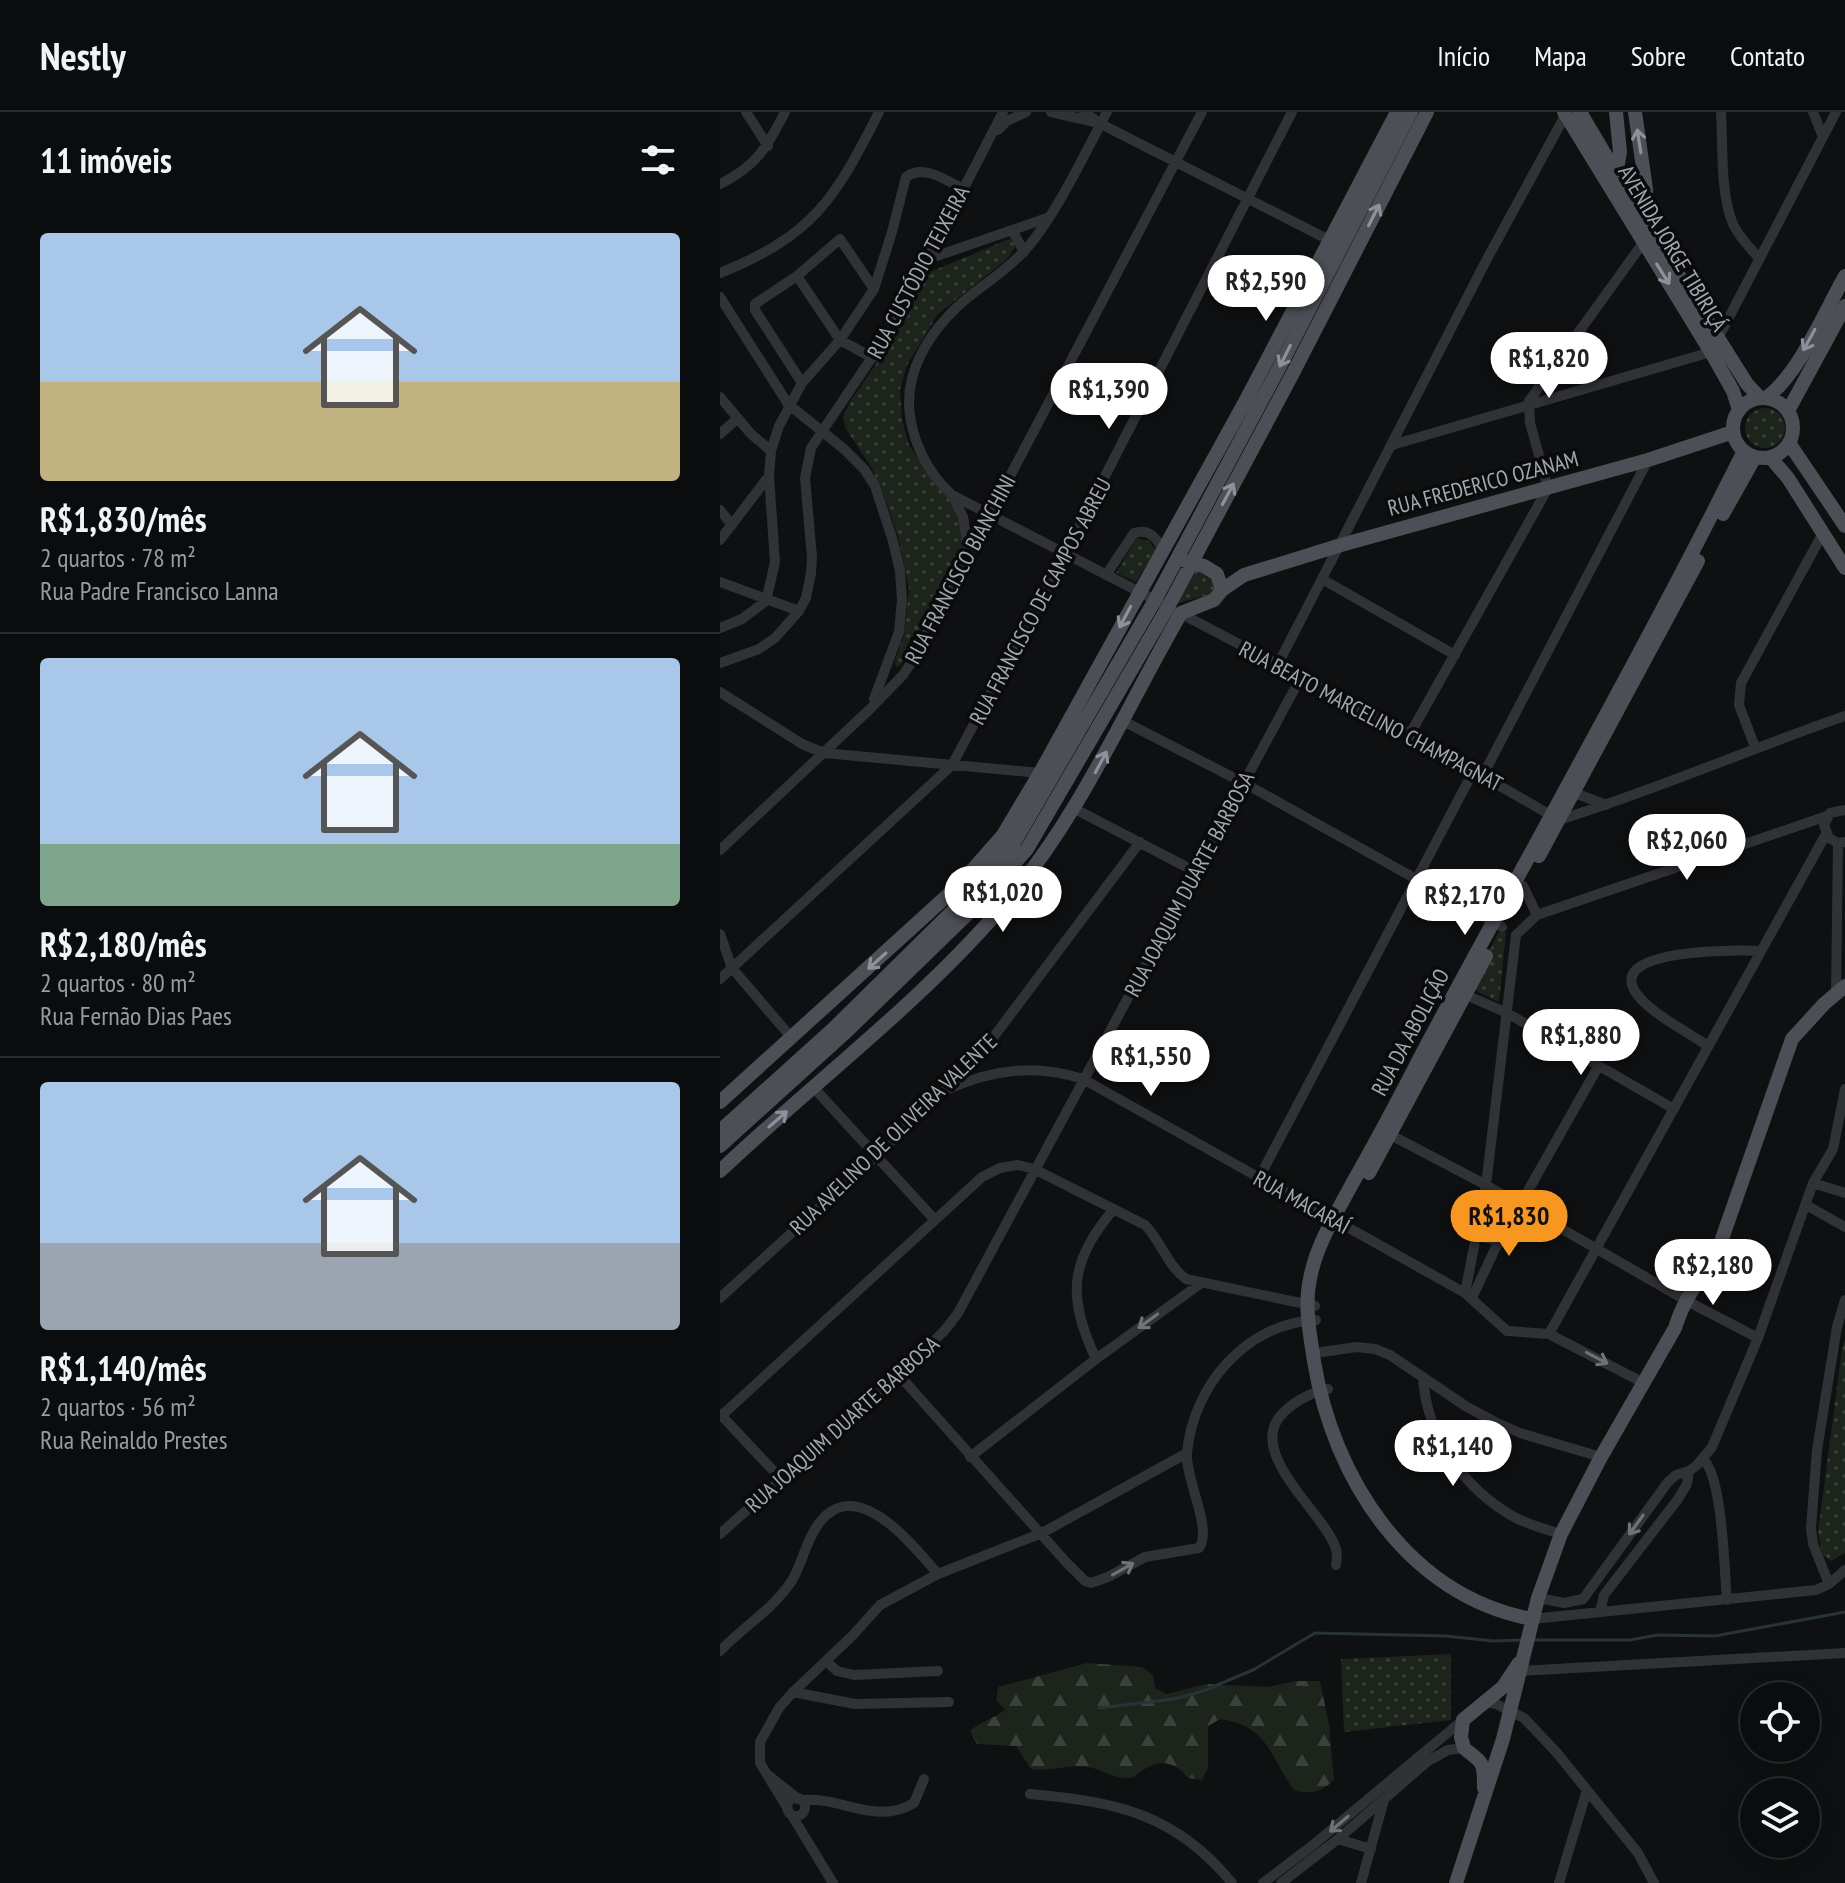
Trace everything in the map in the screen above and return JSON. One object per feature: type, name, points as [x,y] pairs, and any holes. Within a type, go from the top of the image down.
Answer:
[{"type":"main road","points":[[720,1102],[880,958],[981,862],[1003,835],[1040,773],[1331,241],[1397,112]]},
{"type":"main road","points":[[720,1171],[902,1008],[981,931],[1029,874],[1075,809],[1123,721],[1183,561],[1411,112]]},
{"type":"main road","points":[[1183,561],[1293,373],[1427,112]]},
{"type":"main road","points":[[1612,178],[1619,134],[1616,112]]},
{"type":"main road","points":[[1635,112],[1646,189],[1647,225]]},
{"type":"main road","name":"AVENIDA JORGE TIBIRIÇÁ","points":[[1569,113],[1601,149],[1643,243],[1711,352],[1733,391],[1739,410]]},
{"type":"main road","name":"AVENIDA JORGE TIBIRIÇÁ","points":[[1569,113],[1647,225],[1747,384],[1763,398]]},
{"type":"main road","points":[[1601,149],[1615,141],[1619,134]]},
{"type":"main road","points":[[1845,276],[1790,374],[1778,389],[1763,398],[1745,403],[1739,410],[1733,432],[1737,443],[1805,492],[1827,522],[1833,526],[1845,526]]},
{"type":"main road","points":[[1788,411],[1845,306]]},
{"type":"main road","points":[[1757,455],[1784,449],[1789,443],[1793,426],[1788,411],[1780,403],[1763,398]]},
{"type":"main road","name":"RUA FREDERICO OZANAM","points":[[1168,607],[1203,605],[1214,600],[1222,590],[1244,575],[1648,460],[1733,432]]},
{"type":"main road","points":[[1789,443],[1845,526]]},
{"type":"main road","name":"RUA DA ABOLIÇÃO","points":[[1531,1625],[1517,1616],[1471,1598],[1434,1576],[1416,1561],[1374,1512],[1330,1431],[1312,1313],[1315,1259],[1569,791],[1757,455]]},
{"type":"main road","points":[[1788,478],[1845,568]]},
{"type":"main road","points":[[1820,490],[1845,505]]},
{"type":"main road","name":"RUA FREDERICO OZANAM","points":[[1163,549],[1183,561],[1217,574],[1244,575]]},
{"type":"main road","points":[[1217,574],[1222,590]]},
{"type":"main road","points":[[1200,623],[1203,605]]},
{"type":"main road","points":[[720,1131],[844,1018],[967,897],[1012,846],[1168,607]]},
{"type":"main road","points":[[720,1146],[848,1030],[982,900],[1027,849],[1168,607]]},
{"type":"main road","name":"RUA DA ABOLIÇÃO","points":[[1386,1132],[1466,995],[1555,817]]},
{"type":"main road","points":[[1456,1883],[1499,1752],[1538,1598],[1561,1534],[1601,1457],[1711,1267],[1792,1039],[1841,990]]},
{"type":"main road","name":"RUA DA ABOLIÇÃO","points":[[1312,1313],[1322,1352],[1323,1390]]},
{"type":"main road","points":[[1499,1752],[1479,1756],[1464,1748],[1461,1737],[1463,1720],[1503,1687],[1523,1660]]},
{"type":"main road","points":[[1479,1756],[1484,1771],[1484,1796]]},
{"type":"street","points":[[746,112],[768,146]]},
{"type":"street","points":[[720,184],[747,169],[768,146],[785,112]]},
{"type":"street","points":[[720,273],[755,259],[811,220],[829,201],[850,168],[879,112]]},
{"type":"street","name":"RUA CUSTÓDIO TEIXEIRA","points":[[721,665],[759,649],[789,624],[806,598],[812,565],[805,478],[807,460],[822,432],[893,326],[1003,112]]},
{"type":"street","points":[[990,137],[1007,121],[1026,112]]},
{"type":"street","points":[[1051,112],[1099,123]]},
{"type":"street","points":[[1084,112],[1099,123],[1331,241]]},
{"type":"street","points":[[969,554],[963,517],[952,495],[926,464],[914,435],[909,413],[913,370],[944,321],[1024,252],[1047,218],[1107,112]]},
{"type":"street","name":"RUA FRANCISCO BIANCHINI","points":[[720,850],[870,709],[913,660],[1202,112]]},
{"type":"street","name":"RUA FRANCISCO DE CAMPOS ABREU","points":[[720,979],[952,765],[1065,554],[1292,112]]},
{"type":"street","points":[[1721,112],[1726,188],[1732,221],[1759,258]]},
{"type":"street","points":[[1813,112],[1823,137]]},
{"type":"street","points":[[1278,664],[1487,259],[1569,113]]},
{"type":"street","points":[[1392,445],[1711,352],[1837,114]]},
{"type":"street","points":[[720,628],[742,619],[766,601],[775,552],[769,476],[771,451],[788,404],[840,340],[874,289],[906,177],[912,172],[929,173],[963,189]]},
{"type":"street","points":[[928,259],[1047,218]]},
{"type":"street","points":[[1012,230],[1024,252]]},
{"type":"street","points":[[802,383],[754,306],[756,302],[797,276],[840,239],[874,289]]},
{"type":"street","points":[[1410,734],[1548,488],[1528,407],[1535,391],[1643,243]]},
{"type":"street","points":[[797,276],[840,340],[873,358]]},
{"type":"street","points":[[720,297],[788,404],[864,469],[875,486],[900,571],[902,600],[899,632],[870,709]]},
{"type":"street","points":[[720,397],[737,419],[771,451]]},
{"type":"street","points":[[720,434],[737,419]]},
{"type":"street","points":[[1259,1178],[1417,881],[1648,460]]},
{"type":"street","points":[[720,540],[769,476]]},
{"type":"street","name":"RUA BEATO MARCELINO CHAMPAGNAT","points":[[952,495],[1410,734],[1555,817]]},
{"type":"street","points":[[720,510],[732,525]]},
{"type":"street","points":[[1106,575],[1131,536],[1138,532],[1152,535],[1163,549]]},
{"type":"street","points":[[1755,747],[1739,705],[1741,683],[1823,533]]},
{"type":"street","points":[[1322,579],[1455,655]]},
{"type":"street","points":[[720,582],[799,611]]},
{"type":"street","name":"RUA JOAQUIM DUARTE BARBOSA","points":[[720,1534],[899,1375],[958,1313],[1301,677]]},
{"type":"street","points":[[720,692],[802,744],[824,753],[1040,773]]},
{"type":"street","points":[[1555,817],[1606,805],[1845,716]]},
{"type":"street","points":[[1123,721],[1244,783],[1498,926]]},
{"type":"street","points":[[1569,791],[1606,805]]},
{"type":"street","points":[[1469,1296],[1486,1185],[1516,935],[1537,915],[1827,816],[1835,810],[1845,810],[1845,801]]},
{"type":"street","points":[[1075,809],[1196,872]]},
{"type":"street","points":[[1549,1334],[1826,834],[1824,825],[1827,816]]},
{"type":"street","points":[[1826,834],[1841,842],[1841,990]]},
{"type":"street","name":"RUA AVELINO DE OLIVEIRA VALENTE","points":[[722,1292],[946,1090],[999,1032],[1140,842]]},
{"type":"street","points":[[1523,886],[1537,915]]},
{"type":"street","points":[[720,934],[732,968],[790,1036]]},
{"type":"street","points":[[1708,1046],[1649,1005],[1634,989],[1632,979],[1635,969],[1641,963],[1656,959],[1718,951],[1760,951]]},
{"type":"street","points":[[1466,995],[1507,1013],[1674,1109]]},
{"type":"street","points":[[1469,1296],[1598,1067]]},
{"type":"street","name":"RUA MACARAÍ","points":[[946,1090],[967,1080],[1009,1070],[1058,1072],[1083,1079],[1469,1296],[1507,1331],[1549,1334],[1644,1383]]},
{"type":"street","points":[[814,1088],[934,1219]]},
{"type":"street","points":[[1574,1614],[1668,1482],[1676,1475],[1689,1471],[1712,1447],[1758,1338],[1813,1183],[1833,1149],[1845,1089]]},
{"type":"street","points":[[1386,1132],[1758,1338]]},
{"type":"street","points":[[782,1480],[721,1415],[934,1219],[982,1177],[1000,1168],[1018,1165],[1034,1169],[1145,1225],[1177,1272],[1186,1279],[1312,1313]]},
{"type":"street","points":[[1813,1183],[1845,1193]]},
{"type":"street","points":[[1806,1205],[1845,1227]]},
{"type":"street","points":[[1096,1359],[1081,1321],[1078,1279],[1085,1247],[1114,1209]]},
{"type":"street","points":[[1478,1226],[1486,1238],[1503,1235]]},
{"type":"street","points":[[970,1457],[1096,1359],[1200,1284]]},
{"type":"street","points":[[1829,1584],[1813,1544],[1811,1528],[1817,1450],[1845,1300]]},
{"type":"street","points":[[899,1375],[1085,1581],[1098,1582],[1145,1557],[1199,1548],[1203,1543],[1204,1529],[1189,1477],[1187,1453],[1198,1410],[1229,1360],[1267,1331],[1312,1313]]},
{"type":"street","points":[[1322,1352],[1357,1347],[1375,1349],[1390,1355],[1495,1422],[1520,1433],[1601,1457]]},
{"type":"street","points":[[1423,1378],[1432,1424],[1457,1467],[1475,1488],[1514,1517],[1561,1534]]},
{"type":"street","points":[[1323,1390],[1287,1408],[1277,1418],[1271,1433],[1272,1444],[1287,1475],[1335,1545],[1336,1565]]},
{"type":"street","points":[[830,1882],[760,1763],[760,1742],[779,1708],[880,1605],[938,1574],[1042,1533],[1187,1453]]},
{"type":"street","points":[[1703,1459],[1713,1470],[1717,1492],[1727,1600]]},
{"type":"street","points":[[1600,1612],[1604,1595],[1678,1499],[1687,1484],[1689,1471]]},
{"type":"street","points":[[720,1651],[771,1605],[799,1567],[816,1527],[830,1513],[842,1508],[856,1506],[868,1509],[886,1520],[938,1574]]},
{"type":"street","points":[[1531,1625],[1574,1614],[1816,1590],[1829,1584],[1845,1570]]},
{"type":"street","points":[[1538,1598],[1564,1603],[1583,1599]]},
{"type":"street","points":[[1523,1660],[1845,1653]]},
{"type":"street","points":[[827,1662],[844,1674],[854,1675],[938,1671]]},
{"type":"street","points":[[793,1692],[855,1704],[949,1702]]},
{"type":"street","points":[[1487,1702],[1511,1710],[1530,1724],[1638,1853],[1654,1883]]},
{"type":"street","points":[[1263,1883],[1463,1720]]},
{"type":"street","points":[[1281,1883],[1338,1839],[1428,1761],[1448,1750],[1464,1748]]},
{"type":"street","points":[[767,1774],[802,1804],[807,1839]]},
{"type":"street","points":[[790,1812],[790,1801],[837,1804],[883,1813],[902,1809],[914,1803],[924,1779]]},
{"type":"street","points":[[1559,1883],[1587,1790]]},
{"type":"street","points":[[1030,1794],[1091,1801],[1151,1817],[1203,1851],[1232,1883]]},
{"type":"street","points":[[1361,1883],[1384,1800]]},
{"type":"street","points":[[1338,1839],[1371,1849]]},
{"type":"green space","points":[[1009,239],[1017,244],[1007,259],[938,314],[907,365],[900,390],[902,420],[909,445],[937,487],[961,510],[966,542],[901,665],[896,667],[895,660],[904,635],[909,589],[899,540],[884,495],[871,467],[846,429],[843,417],[851,400],[893,340],[914,296],[930,272]]},
{"type":"green space","points":[[1765,408],[1779,414],[1785,428],[1779,442],[1765,448],[1751,442],[1745,428],[1751,414]]},
{"type":"green space","points":[[1137,538],[1149,541],[1156,550],[1136,582],[1116,573]]},
{"type":"green space","points":[[1195,567],[1216,582],[1216,589],[1208,595],[1175,604]]},
{"type":"green space","points":[[1499,932],[1506,932],[1499,1002],[1470,988]]},
{"type":"green space","points":[[1845,1339],[1845,1553],[1831,1561],[1822,1554],[1818,1532]]},
{"type":"green space","points":[[1451,1654],[1451,1720],[1344,1732],[1341,1659]]},
{"type":"green space","points":[[1087,1663],[1142,1667],[1153,1675],[1155,1688],[1167,1694],[1206,1684],[1268,1687],[1295,1681],[1320,1681],[1329,1725],[1334,1780],[1316,1791],[1294,1790],[1258,1736],[1249,1728],[1220,1719],[1208,1726],[1208,1768],[1202,1780],[1188,1778],[1166,1763],[1154,1765],[1129,1778],[1080,1766],[1031,1769],[1016,1746],[977,1744],[970,1731],[1005,1710],[996,1700],[998,1687]]},
{"type":"waterway","points":[[1534,1640],[1715,1636],[1845,1612]]},
{"type":"waterway","points":[[1099,1708],[1174,1699],[1203,1691],[1253,1670],[1315,1633],[1523,1640]]}]
